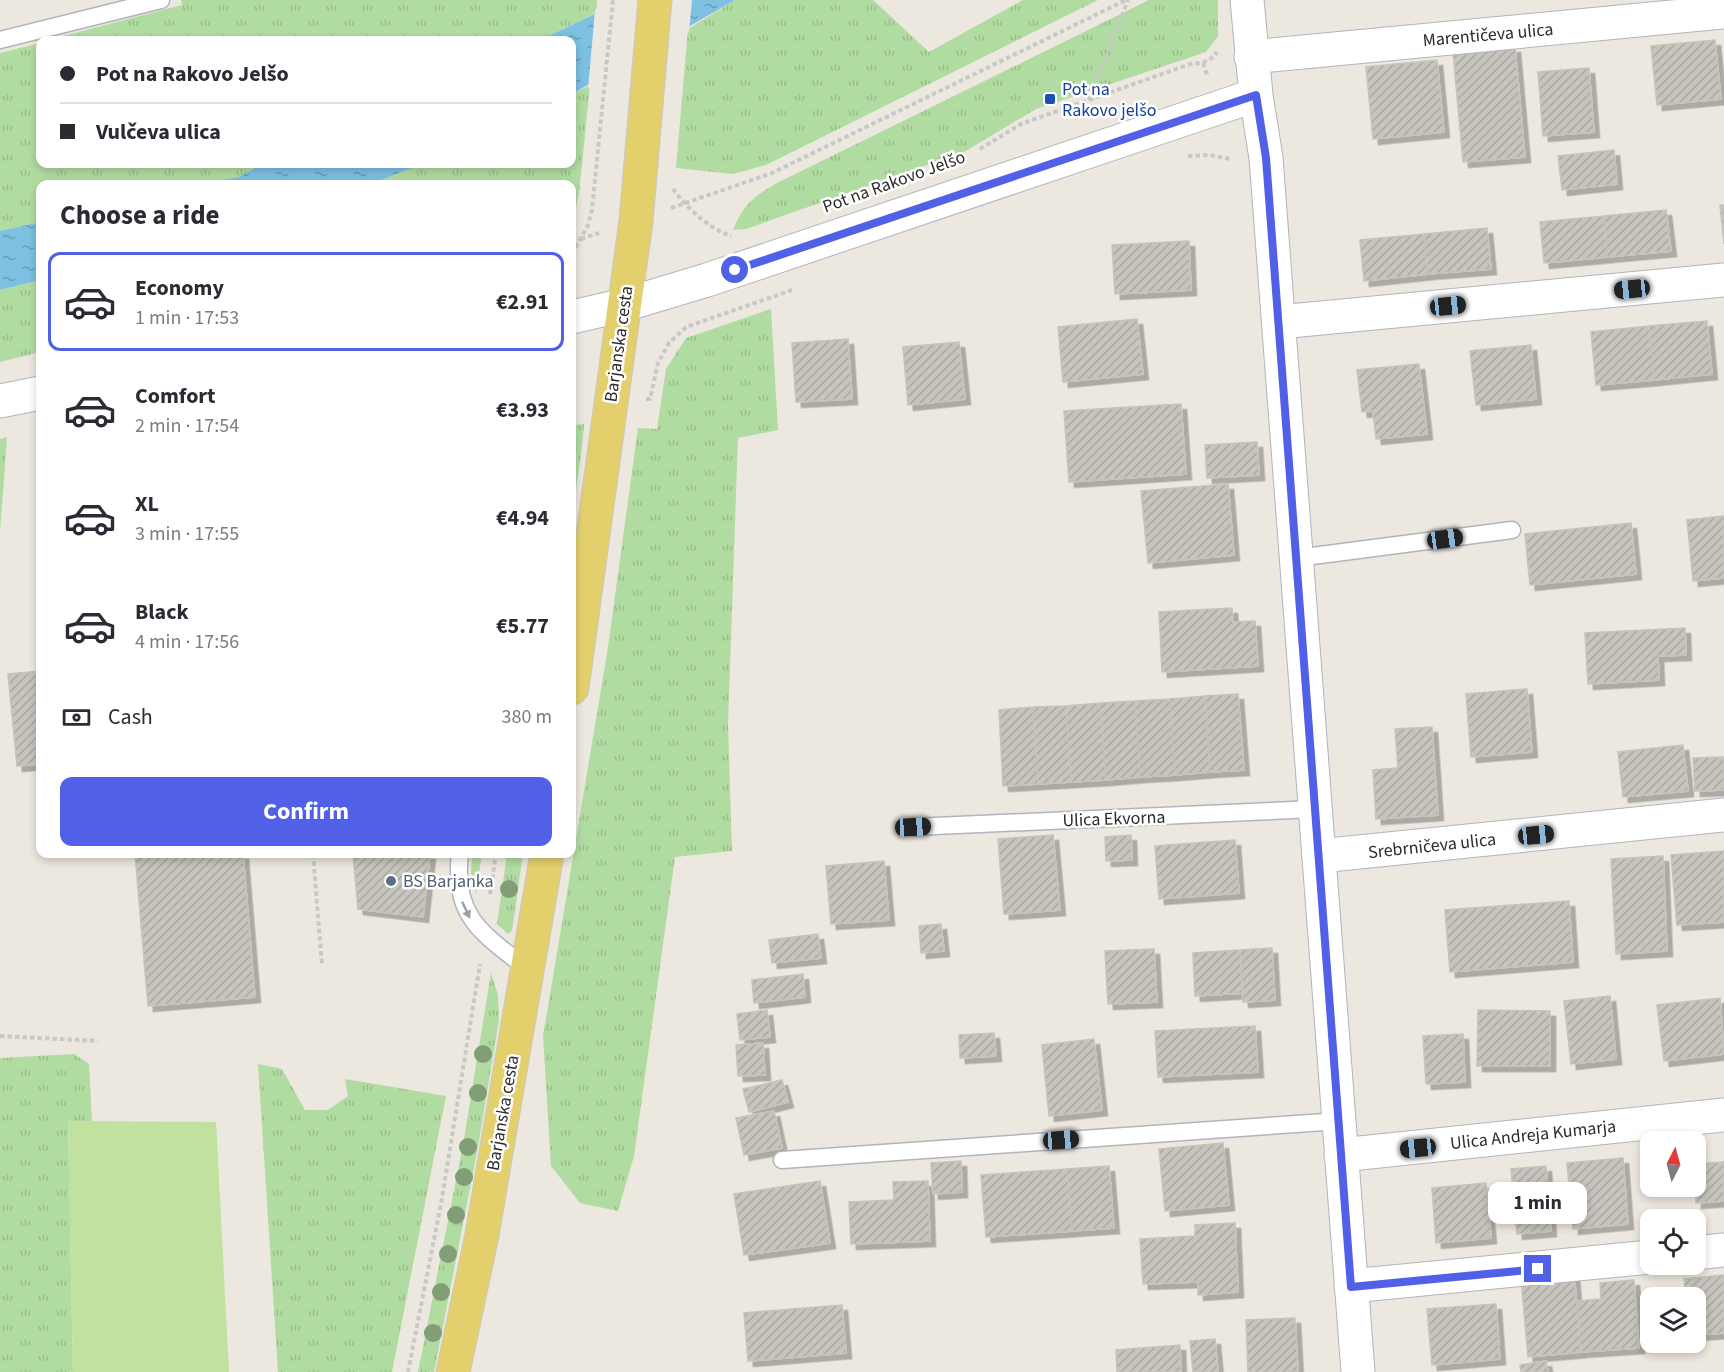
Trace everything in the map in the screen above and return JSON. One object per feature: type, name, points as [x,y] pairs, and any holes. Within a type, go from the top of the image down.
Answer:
[{"type":"main road","name":"Barjanska cesta","points":[[576,631],[578,602],[624,305],[642,160],[655,0]]},
{"type":"main road","name":"Barjanska cesta","points":[[453,1372],[482,1235],[546,858]]},
{"type":"street","points":[[1247,0],[1251,57],[1266,158],[1358,1372]]},
{"type":"street","name":"Marentičeva ulica","points":[[1251,57],[1724,12]]},
{"type":"street","name":"Pot na Rakovo Jelšo","points":[[576,316],[624,305],[726,274],[1256,95]]},
{"type":"street","points":[[1279,322],[1724,280]]},
{"type":"street","points":[[0,401],[36,394]]},
{"type":"street","name":"Srebrničeva ulica","points":[[1319,856],[1724,815]]},
{"type":"street","name":"Ulica Andreja Kumarja","points":[[1341,1155],[1724,1115]]},
{"type":"street","points":[[1706,1252],[1724,1250]]},
{"type":"street","points":[[1351,1287],[1640,1258]]},
{"type":"lane","points":[[0,40],[161,0]]},
{"type":"lane","points":[[1297,558],[1512,530]]},
{"type":"lane","name":"Ulica Ekvorna","points":[[913,827],[1316,809]]},
{"type":"lane","points":[[460,858],[458,878],[460,898],[472,922],[484,935],[528,970]]},
{"type":"lane","points":[[782,1160],[1339,1120]]},
{"type":"path","points":[[576,247],[588,225],[596,185],[613,0]]},
{"type":"path","points":[[1089,100],[1127,0]]},
{"type":"path","points":[[735,238],[716,231],[684,204],[772,173],[1127,0]]},
{"type":"path","name":"Pot na Rakovo Jelšo","points":[[974,153],[1021,124],[1190,64],[1203,63]]},
{"type":"path","name":"Barjanska cesta","points":[[640,399],[650,399],[653,375],[669,343],[686,327],[700,322]]},
{"type":"path","points":[[313,858],[322,965]]},
{"type":"path","points":[[408,1372],[441,1204],[495,858]]},
{"type":"path","points":[[0,1036],[98,1041]]},
{"type":"green space","points":[[181,0],[597,0],[596,13],[548,36],[63,36],[182,5]]},
{"type":"green space","points":[[735,0],[873,0],[929,52],[1023,0],[1098,0],[766,165],[732,174],[676,168],[688,29]]},
{"type":"green space","points":[[1149,0],[1218,0],[1218,36],[1206,52],[1036,109],[964,152],[746,229],[733,230],[746,207],[763,191],[779,182]]},
{"type":"green space","points":[[36,44],[36,168],[255,168],[239,177],[219,180],[36,180],[36,223],[0,231],[0,53]]},
{"type":"green space","points":[[590,85],[576,208],[576,180],[381,180],[412,168],[576,168],[576,92]]},
{"type":"green space","points":[[36,281],[36,353],[0,362],[0,290]]},
{"type":"green space","points":[[771,309],[778,430],[738,438],[728,724],[732,851],[675,857],[634,1156],[618,1211],[580,1203],[551,1166],[543,1036],[573,858],[576,858],[576,839],[607,654],[638,428],[657,429],[666,369],[686,338]]},
{"type":"green space","points":[[584,424],[576,490],[576,425]]},
{"type":"green space","points":[[7,437],[0,533],[0,439]]},
{"type":"green space","points":[[472,858],[481,858],[476,894],[471,873]]},
{"type":"green space","points":[[506,858],[522,858],[512,931],[508,934],[497,924]]},
{"type":"green space","points":[[491,973],[498,995],[499,1020],[478,1147],[434,1372],[418,1372],[463,1145]]},
{"type":"green space","points":[[74,1054],[89,1064],[92,1121],[68,1122],[73,1372],[0,1372],[0,1058]]},
{"type":"green space","points":[[258,1064],[282,1069],[305,1110],[328,1110],[348,1096],[345,1079],[446,1096],[392,1372],[278,1372]]},
{"type":"green space","points":[[68,1121],[216,1122],[229,1372],[73,1372]]},
{"type":"water","points":[[624,0],[735,0],[576,92],[576,36],[548,36]]},
{"type":"water","points":[[255,168],[412,168],[381,180],[219,180],[239,177]]},
{"type":"water","points":[[36,223],[36,281],[0,290],[0,231]]},
{"type":"pier","points":[[616,0],[692,0],[689,32],[588,89],[595,10]]},
{"type":"building","points":[[1715,40],[1721,99],[1657,105],[1651,46]]},
{"type":"building","points":[[1515,47],[1525,157],[1463,162],[1453,52]]},
{"type":"building","points":[[1437,60],[1444,132],[1373,139],[1366,67]]},
{"type":"building","points":[[1589,68],[1594,132],[1543,136],[1538,72]]},
{"type":"building","points":[[1614,150],[1617,184],[1562,190],[1558,156]]},
{"type":"building","points":[[1720,205],[1724,205],[1724,244]]},
{"type":"building","points":[[1666,210],[1671,251],[1607,257],[1604,216]]},
{"type":"building","points":[[1604,216],[1607,257],[1544,263],[1540,222]]},
{"type":"building","points":[[1487,228],[1491,269],[1428,274],[1424,234]]},
{"type":"building","points":[[1424,234],[1428,274],[1364,281],[1360,240]]},
{"type":"building","points":[[1189,241],[1191,290],[1115,294],[1112,245]]},
{"type":"building","points":[[1137,319],[1143,374],[1063,382],[1058,327]]},
{"type":"building","points":[[1707,321],[1712,374],[1654,380],[1649,326]]},
{"type":"building","points":[[1649,326],[1654,380],[1596,385],[1591,332]]},
{"type":"building","points":[[848,339],[852,399],[796,402],[792,343]]},
{"type":"building","points":[[959,342],[965,399],[908,405],[903,347]]},
{"type":"building","points":[[1531,345],[1536,399],[1476,405],[1470,351]]},
{"type":"building","points":[[1419,364],[1427,434],[1376,439],[1373,411],[1362,412],[1357,370]]},
{"type":"building","points":[[1181,404],[1186,474],[1069,482],[1064,411]]},
{"type":"building","points":[[1257,442],[1259,475],[1207,478],[1205,445]]},
{"type":"building","points":[[1228,484],[1234,555],[1148,563],[1141,491]]},
{"type":"building","points":[[1724,516],[1724,578],[1693,581],[1687,520]]},
{"type":"building","points":[[1631,523],[1636,574],[1530,585],[1525,534]]},
{"type":"building","points":[[1232,608],[1233,622],[1255,621],[1258,666],[1162,672],[1159,612]]},
{"type":"building","points":[[1685,628],[1686,655],[1658,656],[1659,680],[1588,684],[1585,633]]},
{"type":"building","points":[[36,671],[36,764],[17,766],[8,674]]},
{"type":"building","points":[[1527,689],[1532,752],[1471,757],[1466,694]]},
{"type":"building","points":[[1238,694],[1244,770],[1210,772],[1205,696]]},
{"type":"building","points":[[1205,696],[1210,772],[1175,775],[1170,699]]},
{"type":"building","points":[[1170,699],[1175,775],[1140,777],[1135,701]]},
{"type":"building","points":[[1135,701],[1140,777],[1106,780],[1100,703]]},
{"type":"building","points":[[1100,703],[1106,780],[1071,782],[1066,706]]},
{"type":"building","points":[[1066,706],[1071,782],[1038,784],[1033,707]]},
{"type":"building","points":[[1033,707],[1038,784],[1003,786],[999,710]]},
{"type":"building","points":[[1432,727],[1438,815],[1376,819],[1373,770],[1398,768],[1395,729]]},
{"type":"building","points":[[1683,745],[1688,791],[1623,797],[1618,752]]},
{"type":"building","points":[[1724,757],[1724,790],[1695,791],[1693,758]]},
{"type":"building","points":[[1053,835],[1060,910],[1004,914],[998,839]]},
{"type":"building","points":[[1131,835],[1132,860],[1106,861],[1105,837]]},
{"type":"building","points":[[1235,840],[1239,893],[1159,899],[1155,846]]},
{"type":"building","points":[[1724,851],[1724,922],[1677,925],[1671,855]]},
{"type":"building","points":[[1663,856],[1667,951],[1616,954],[1611,859]]},
{"type":"building","points":[[135,858],[243,858],[255,997],[148,1006]]},
{"type":"building","name":"BS Barjanka","points":[[353,858],[430,858],[423,917],[358,909]]},
{"type":"building","points":[[884,861],[889,920],[831,924],[826,866]]},
{"type":"building","points":[[1569,901],[1573,962],[1450,972],[1445,910]]},
{"type":"building","points":[[941,924],[944,951],[921,953],[919,926]]},
{"type":"building","points":[[818,934],[821,958],[772,963],[769,940]]},
{"type":"building","points":[[1272,948],[1275,1000],[1243,1002],[1240,950]]},
{"type":"building","points":[[1154,949],[1157,1002],[1108,1004],[1105,951]]},
{"type":"building","points":[[1240,950],[1243,993],[1195,996],[1193,953]]},
{"type":"building","points":[[803,974],[805,997],[754,1003],[752,980]]},
{"type":"building","points":[[1610,996],[1616,1059],[1571,1064],[1564,1001]]},
{"type":"building","points":[[1720,998],[1724,1054],[1664,1061],[1657,1005]]},
{"type":"building","points":[[767,1010],[770,1037],[740,1040],[737,1014]]},
{"type":"building","points":[[1478,1010],[1550,1011],[1550,1066],[1477,1066]]},
{"type":"building","points":[[1255,1026],[1258,1072],[1158,1077],[1155,1031]]},
{"type":"building","points":[[994,1033],[996,1056],[960,1058],[959,1035]]},
{"type":"building","points":[[1463,1034],[1465,1082],[1426,1084],[1423,1036]]},
{"type":"building","points":[[1094,1039],[1102,1110],[1049,1116],[1042,1045]]},
{"type":"building","points":[[763,1043],[765,1075],[738,1076],[736,1045]]},
{"type":"building","points":[[782,1080],[788,1102],[749,1112],[743,1089]]},
{"type":"building","points":[[774,1111],[782,1148],[744,1155],[736,1118]]},
{"type":"building","points":[[1223,1143],[1229,1205],[1165,1211],[1159,1149]]},
{"type":"building","points":[[1623,1158],[1628,1224],[1573,1229],[1567,1163]]},
{"type":"building","points":[[961,1161],[962,1192],[933,1194],[931,1163]]},
{"type":"building","points":[[1724,1162],[1724,1201],[1696,1203],[1696,1197],[1706,1197],[1706,1163]]},
{"type":"building","points":[[1109,1166],[1114,1228],[1072,1231],[1067,1169]]},
{"type":"building","points":[[1546,1166],[1551,1231],[1517,1234],[1511,1169]]},
{"type":"building","points":[[1067,1169],[1072,1231],[986,1237],[981,1175]]},
{"type":"building","points":[[820,1181],[830,1243],[744,1255],[734,1194]]},
{"type":"building","points":[[928,1181],[930,1241],[851,1244],[849,1202],[894,1200],[893,1182]]},
{"type":"building","points":[[1486,1183],[1491,1238],[1436,1243],[1432,1188]]},
{"type":"building","points":[[1235,1223],[1238,1292],[1198,1295],[1198,1282],[1143,1284],[1140,1239],[1195,1236],[1195,1225]]},
{"type":"building","points":[[1574,1273],[1581,1352],[1528,1357],[1521,1278]]},
{"type":"building","points":[[1724,1275],[1724,1333],[1706,1334],[1706,1287],[1685,1287],[1684,1279]]},
{"type":"building","points":[[1634,1280],[1639,1348],[1581,1352],[1577,1301],[1601,1299],[1600,1283]]},
{"type":"building","points":[[1496,1304],[1500,1359],[1432,1365],[1427,1309]]},
{"type":"building","points":[[842,1305],[846,1353],[748,1361],[744,1313]]},
{"type":"building","points":[[1295,1318],[1298,1372],[1248,1372],[1246,1320]]},
{"type":"building","points":[[1215,1339],[1218,1372],[1193,1372],[1190,1341]]},
{"type":"building","points":[[1180,1345],[1181,1372],[1117,1372],[1116,1350]]},
{"type":"building","points":[[1546,1361],[1548,1372],[1521,1372],[1520,1365]]},
{"type":"place","name":"Pot na Rakovo jelšo","points":[[1050,99]]},
{"type":"place","name":"BS Barjanka","points":[[391,881]]},
{"type":"route","points":[[735,270],[1256,95],[1266,158],[1351,1287],[1538,1269]]}]
